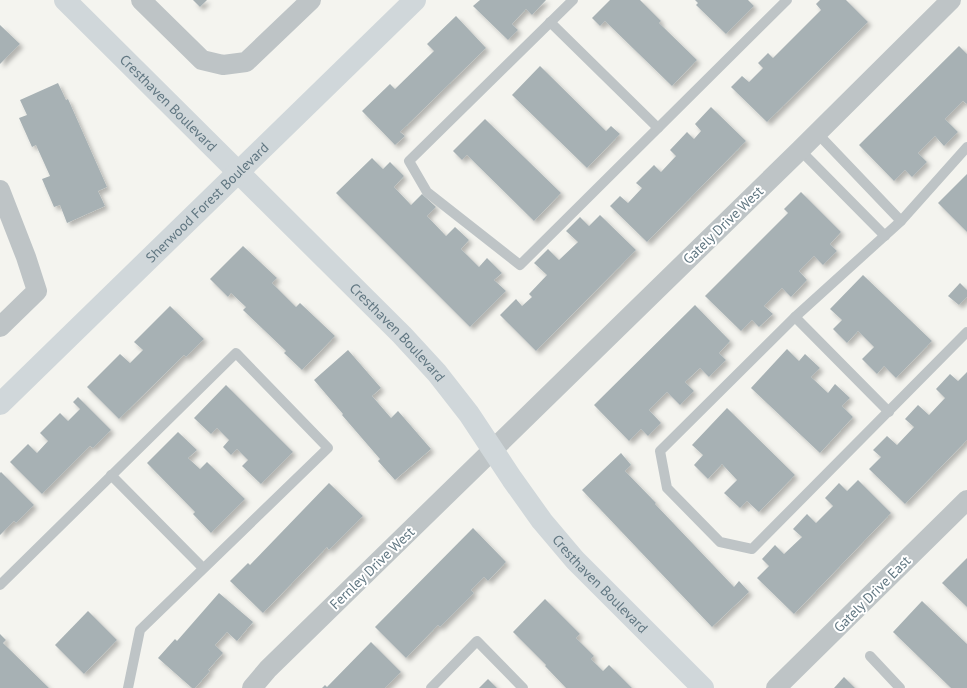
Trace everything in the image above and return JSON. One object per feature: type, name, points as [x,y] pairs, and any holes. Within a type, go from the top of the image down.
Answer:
[{"type":"street","name":"Cresthaven Boulevard","points":[[65,0],[396,329],[427,362],[469,414],[542,521],[575,560],[703,688]]},
{"type":"street","points":[[141,0],[202,60],[223,65],[246,62],[311,0]]},
{"type":"street","name":"Sherwood Forest Boulevard","points":[[0,404],[415,0]]},
{"type":"street","name":"Gately Drive West","points":[[493,449],[800,150],[951,0]]},
{"type":"street","points":[[0,190],[26,257],[37,291],[0,327]]},
{"type":"street","name":"Fernley Drive West","points":[[252,688],[268,669],[493,449]]},
{"type":"street","name":"Gately Drive East","points":[[776,688],[967,500]]},
{"type":"lane","points":[[573,0],[409,161],[427,192],[520,265],[787,0]]},
{"type":"lane","points":[[550,22],[658,128]]},
{"type":"lane","points":[[817,133],[901,221]]},
{"type":"lane","points":[[967,147],[901,221],[795,317],[660,451],[667,488],[720,542],[752,549],[967,332]]},
{"type":"lane","points":[[800,150],[885,236]]},
{"type":"lane","points":[[795,317],[888,412]]},
{"type":"lane","points":[[0,585],[236,353],[328,448],[140,630],[128,688]]},
{"type":"lane","points":[[111,475],[203,568]]},
{"type":"lane","points":[[431,688],[477,641],[523,688]]},
{"type":"lane","points":[[870,656],[900,688]]},
{"type":"building","points":[[193,0],[207,0],[200,7]]},
{"type":"building","points":[[480,0],[546,0],[532,15],[526,9],[512,24],[518,30],[508,40],[473,6]]},
{"type":"building","points":[[610,0],[640,0],[661,21],[659,23],[697,60],[672,86],[605,21],[600,26],[592,18]]},
{"type":"building","points":[[695,0],[748,0],[754,6],[726,34],[696,5],[698,3]]},
{"type":"building","points":[[820,0],[846,0],[868,22],[767,122],[731,87],[742,76],[749,82],[763,68],[758,63],[768,53],[773,58],[821,10],[816,4]]},
{"type":"building","points":[[456,16],[486,48],[400,132],[405,136],[395,145],[362,111],[390,84],[395,89],[434,51],[427,44]]},
{"type":"building","points":[[0,25],[20,44],[0,64]]},
{"type":"building","points":[[959,46],[967,54],[967,104],[963,101],[945,119],[958,132],[944,146],[935,136],[918,153],[927,162],[912,177],[905,170],[894,181],[859,145]]},
{"type":"building","points":[[540,66],[606,131],[611,126],[620,134],[587,168],[512,95]]},
{"type":"building","points":[[58,83],[66,100],[68,99],[107,187],[98,191],[105,206],[67,223],[60,205],[54,207],[42,179],[50,176],[36,145],[32,147],[19,118],[27,115],[20,100]]},
{"type":"building","points":[[711,107],[746,141],[647,242],[610,206],[620,196],[628,203],[642,188],[636,183],[654,165],[661,172],[676,156],[670,150],[687,132],[694,139],[701,131],[695,124]]},
{"type":"building","points":[[485,119],[561,193],[534,221],[467,155],[462,160],[453,151]]},
{"type":"building","points":[[372,158],[383,169],[390,162],[404,176],[394,187],[411,205],[422,194],[436,207],[427,216],[446,236],[455,227],[469,240],[461,249],[479,267],[487,258],[502,273],[494,280],[506,291],[470,327],[336,193]]},
{"type":"building","points":[[967,174],[967,232],[938,203]]},
{"type":"building","points":[[801,192],[841,232],[830,244],[837,251],[823,265],[814,256],[799,271],[807,280],[791,297],[782,288],[764,306],[773,314],[759,327],[752,320],[741,331],[705,296],[788,213],[784,209]]},
{"type":"building","points":[[600,215],[636,250],[536,351],[500,315],[516,299],[522,306],[532,297],[529,294],[547,275],[534,263],[548,249],[559,260],[578,242],[566,231],[580,217],[589,226]]},
{"type":"building","points":[[243,246],[277,278],[272,283],[296,307],[300,303],[335,336],[302,370],[284,353],[286,351],[243,310],[246,307],[231,293],[228,297],[210,279]]},
{"type":"building","points":[[863,275],[932,341],[896,378],[884,366],[877,374],[862,359],[874,347],[858,331],[847,343],[833,329],[842,320],[830,309]]},
{"type":"building","points":[[960,283],[967,290],[967,297],[959,305],[948,296]]},
{"type":"building","points":[[695,305],[730,341],[719,353],[726,360],[709,377],[700,368],[685,382],[694,391],[680,405],[667,392],[649,410],[661,423],[648,436],[641,429],[629,441],[594,405]]},
{"type":"building","points":[[170,306],[204,339],[186,357],[184,355],[119,419],[87,387],[120,354],[130,363],[143,350],[134,342]]},
{"type":"building","points":[[787,349],[799,361],[805,354],[820,368],[811,377],[828,393],[835,384],[850,398],[842,406],[853,417],[820,453],[751,388]]},
{"type":"building","points":[[348,350],[381,388],[372,396],[391,418],[398,411],[431,449],[395,480],[378,461],[380,459],[314,380]]},
{"type":"building","points":[[967,372],[967,440],[905,504],[869,469],[881,457],[873,450],[887,436],[897,445],[914,427],[905,419],[918,405],[929,415],[945,398],[936,389],[950,374],[958,381]]},
{"type":"building","points":[[226,385],[293,452],[261,484],[242,466],[248,460],[237,449],[231,455],[223,447],[229,440],[217,428],[211,434],[194,418]]},
{"type":"building","points":[[78,397],[111,430],[93,448],[90,446],[42,494],[10,462],[28,444],[37,453],[48,441],[40,433],[60,413],[68,421],[80,409],[73,402]]},
{"type":"building","points":[[727,408],[795,475],[759,512],[747,501],[740,508],[724,493],[737,480],[722,464],[708,479],[694,465],[703,455],[692,445]]},
{"type":"building","points":[[178,432],[197,450],[188,458],[200,469],[207,462],[245,499],[211,533],[193,514],[195,512],[147,463]]},
{"type":"building","points":[[621,453],[631,465],[625,471],[656,503],[655,504],[734,587],[739,581],[749,592],[712,627],[582,490]]},
{"type":"building","points":[[1,472],[34,505],[16,523],[14,521],[0,535],[0,473]]},
{"type":"building","points":[[858,480],[891,513],[794,614],[757,578],[769,566],[762,559],[775,545],[784,554],[802,537],[793,529],[807,514],[816,523],[833,506],[825,498],[839,483],[847,491]]},
{"type":"building","points":[[329,483],[363,516],[329,550],[327,547],[263,613],[230,581],[248,563],[250,565]]},
{"type":"building","points":[[473,528],[506,562],[488,581],[484,577],[471,590],[474,593],[440,627],[438,625],[406,658],[375,627]]},
{"type":"building","points":[[967,558],[967,607],[942,583]]},
{"type":"building","points":[[219,593],[253,622],[237,641],[227,632],[215,645],[223,653],[195,688],[192,688],[158,658],[175,639],[177,641]]},
{"type":"building","points":[[545,599],[580,634],[576,638],[594,656],[591,659],[603,671],[609,665],[632,688],[566,688],[545,666],[546,665],[513,632]]},
{"type":"building","points":[[922,601],[967,644],[967,688],[951,688],[893,632]]},
{"type":"building","points":[[88,611],[117,640],[84,674],[55,645]]},
{"type":"building","points":[[0,634],[6,640],[3,643],[49,688],[0,688]]},
{"type":"building","points":[[371,642],[401,672],[385,688],[322,688],[325,685],[327,687]]},
{"type":"building","points":[[844,677],[855,688],[834,688]]},
{"type":"building","points":[[488,679],[497,688],[479,688]]}]
